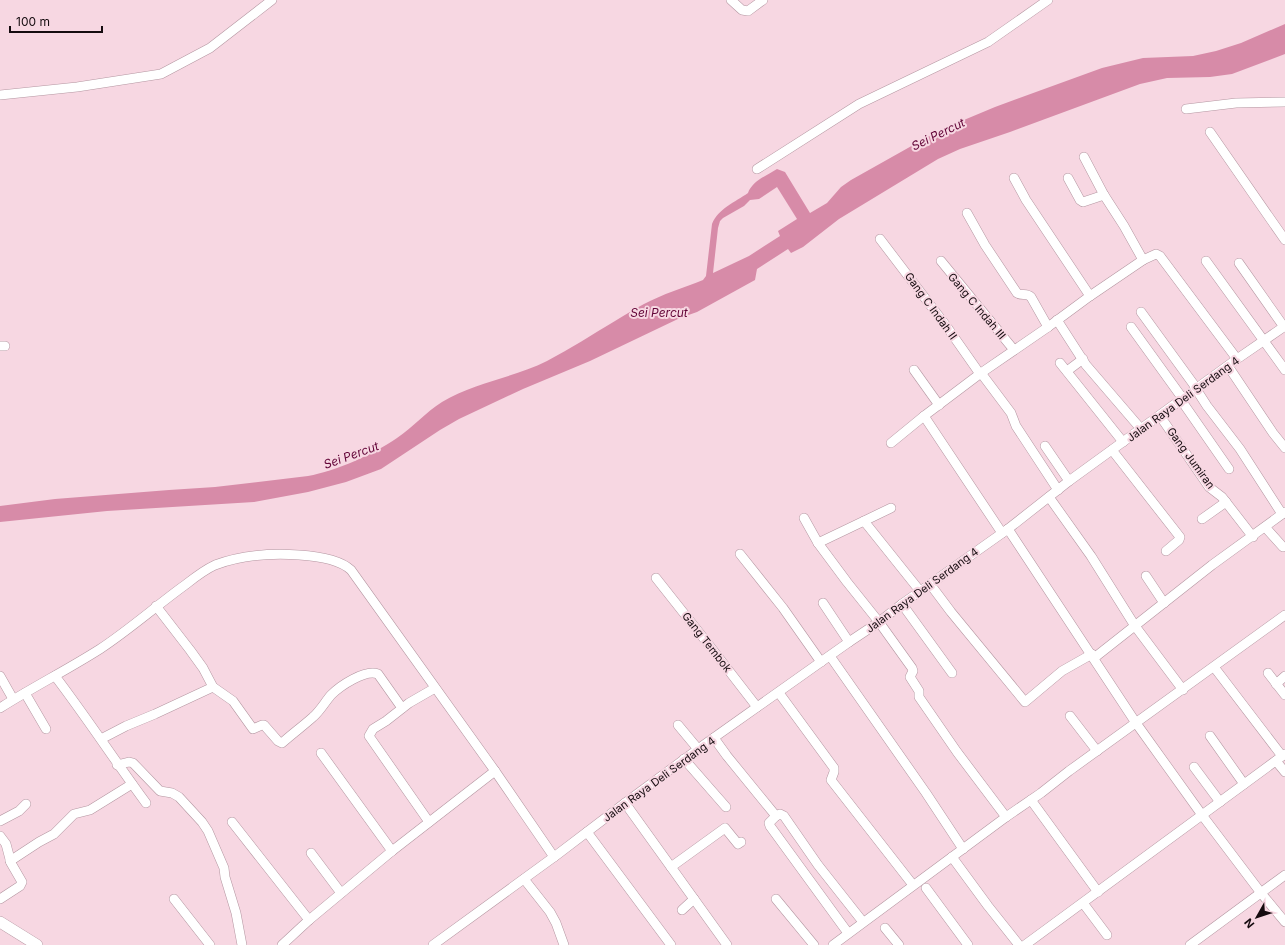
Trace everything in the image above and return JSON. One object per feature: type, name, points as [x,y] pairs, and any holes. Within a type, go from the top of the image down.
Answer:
[{"type":"main road","points":[[0,922],[22,941],[37,945]]},
{"type":"street","points":[[0,95],[77,87],[161,74],[210,48],[272,0]]},
{"type":"street","points":[[731,0],[742,10],[748,11],[763,0]]},
{"type":"street","points":[[757,170],[859,104],[988,42],[1048,0]]},
{"type":"street","points":[[1186,109],[1236,103],[1285,102]]},
{"type":"street","points":[[1210,132],[1285,240]]},
{"type":"street","points":[[1084,157],[1104,195],[1124,226],[1143,260]]},
{"type":"street","points":[[1014,178],[1026,200],[1090,296]]},
{"type":"street","points":[[1068,178],[1081,201],[1086,201],[1104,195]]},
{"type":"street","points":[[967,212],[985,245],[1017,293],[1031,297],[1048,327]]},
{"type":"street","name":"Gang C Indah II","points":[[880,239],[1010,413],[1016,426],[1058,490]]},
{"type":"street","points":[[891,443],[924,416],[1014,350],[1143,260],[1156,254],[1160,256],[1237,359]]},
{"type":"street","points":[[1206,261],[1285,370]]},
{"type":"street","name":"Gang C Indah III","points":[[941,262],[1014,350]]},
{"type":"street","points":[[1239,263],[1284,326]]},
{"type":"street","points":[[930,584],[951,612],[1025,702],[1062,671],[1093,656],[1135,626],[1212,565],[1283,513],[1240,449],[1141,312]]},
{"type":"street","points":[[1057,320],[1083,360],[1141,429]]},
{"type":"street","name":"Jalan Raya Deli Serdang 4","points":[[433,945],[445,942],[524,879],[684,759],[879,622],[1005,531],[1069,481],[1284,326]]},
{"type":"street","points":[[1131,327],[1182,399],[1228,469]]},
{"type":"street","points":[[1067,371],[1083,360]]},
{"type":"street","points":[[1060,363],[1123,442]]},
{"type":"street","points":[[1228,366],[1273,433],[1285,448]]},
{"type":"street","points":[[914,370],[939,405]]},
{"type":"street","points":[[924,416],[1093,656],[1136,723],[1202,815],[1285,922]]},
{"type":"street","name":"Gang Jumiran","points":[[1160,416],[1209,487],[1222,497],[1253,536]]},
{"type":"street","points":[[1045,446],[1069,481]]},
{"type":"street","points":[[1112,450],[1180,538],[1166,551]]},
{"type":"street","points":[[1049,497],[1090,556],[1135,626],[1182,690]]},
{"type":"street","points":[[1202,519],[1226,502]]},
{"type":"street","points":[[818,542],[891,508]]},
{"type":"street","points":[[804,518],[818,542],[912,668],[913,671],[910,678],[919,691],[919,697],[957,752],[1006,816]]},
{"type":"street","points":[[864,521],[920,591]]},
{"type":"street","points":[[1265,527],[1283,547]]},
{"type":"street","points":[[0,708],[101,648],[156,606],[215,565],[267,553],[304,555],[336,562],[351,570],[556,856]]},
{"type":"street","points":[[740,554],[783,608],[822,662]]},
{"type":"street","points":[[1146,576],[1164,603]]},
{"type":"street","name":"Gang Tembok","points":[[656,578],[710,645],[757,707]]},
{"type":"street","points":[[823,603],[849,642]]},
{"type":"street","points":[[902,604],[952,673]]},
{"type":"street","points":[[156,606],[203,668],[213,687],[233,701],[253,729],[264,725],[278,741],[282,743],[313,717],[341,687],[364,674],[371,672],[378,674],[402,708]]},
{"type":"street","points":[[833,945],[1006,816],[1031,800],[1285,615]]},
{"type":"street","points":[[830,656],[926,793],[963,849]]},
{"type":"street","points":[[1214,667],[1281,757],[1285,772]]},
{"type":"street","points":[[1268,673],[1285,695]]},
{"type":"street","points":[[0,676],[14,699]]},
{"type":"street","points":[[55,676],[101,739],[117,765],[146,803]]},
{"type":"street","points":[[1276,684],[1285,676]]},
{"type":"street","points":[[101,739],[126,726],[156,714],[213,687]]},
{"type":"street","points":[[429,822],[369,736],[373,729],[402,708],[435,688]]},
{"type":"street","points":[[25,693],[46,729]]},
{"type":"street","points":[[779,693],[834,768],[831,780],[913,885]]},
{"type":"street","points":[[1070,716],[1097,751]]},
{"type":"street","points":[[678,725],[698,749]]},
{"type":"street","points":[[1210,736],[1244,784]]},
{"type":"street","points":[[714,738],[776,816]]},
{"type":"street","points":[[321,753],[392,851]]},
{"type":"street","points":[[1025,945],[1281,757]]},
{"type":"street","points":[[684,759],[726,806]]},
{"type":"street","points":[[117,765],[129,762],[133,763],[160,791],[172,793],[179,797],[202,822],[208,831],[224,868],[225,877],[236,913],[242,945]]},
{"type":"street","points":[[1194,767],[1220,802]]},
{"type":"street","points":[[282,945],[309,920],[392,851],[495,770]]},
{"type":"street","points":[[10,861],[54,834],[74,814],[90,810],[132,784]]},
{"type":"street","points":[[1031,800],[1098,892]]},
{"type":"street","points":[[625,803],[727,945]]},
{"type":"street","points":[[0,821],[19,811],[26,804]]},
{"type":"street","points":[[848,933],[770,826],[769,823],[776,816],[780,814],[784,816],[818,865],[863,922]]},
{"type":"street","points":[[232,822],[309,920]]},
{"type":"street","points":[[671,867],[725,828],[738,844],[741,842]]},
{"type":"street","points":[[587,832],[671,945]]},
{"type":"street","points":[[0,836],[6,844],[10,861],[22,884],[0,899]]},
{"type":"street","points":[[311,853],[341,893]]},
{"type":"street","points":[[952,857],[1019,945]]},
{"type":"street","points":[[1190,945],[1285,875]]},
{"type":"street","points":[[524,879],[550,912],[556,923],[564,945]]},
{"type":"street","points":[[926,888],[968,945]]},
{"type":"street","points":[[174,899],[210,945]]},
{"type":"street","points":[[682,910],[694,899]]},
{"type":"street","points":[[776,900],[814,945]]},
{"type":"street","points":[[1083,903],[1107,935]]},
{"type":"street","points":[[885,928],[899,945]]},
{"type":"water","name":"Sei Percut","points":[[1285,24],[1285,54],[1232,74],[1210,77],[1167,78],[1140,84],[960,149],[938,159],[839,219],[803,247],[791,253],[788,249],[757,269],[755,280],[697,312],[680,318],[590,361],[523,389],[459,419],[381,469],[346,482],[308,492],[254,502],[107,511],[0,522],[0,506],[55,499],[215,487],[308,476],[342,466],[366,456],[388,444],[403,434],[436,406],[455,395],[521,372],[547,361],[651,300],[703,280],[706,276],[712,224],[718,214],[727,206],[748,193],[753,185],[777,169],[785,172],[810,213],[827,203],[841,187],[851,180],[940,130],[995,107],[1102,68],[1143,58],[1193,56],[1241,43]],"holes":[[[777,187],[797,219],[778,231],[780,236],[749,256],[713,273],[720,221],[744,206],[750,200],[759,199]]]}]
